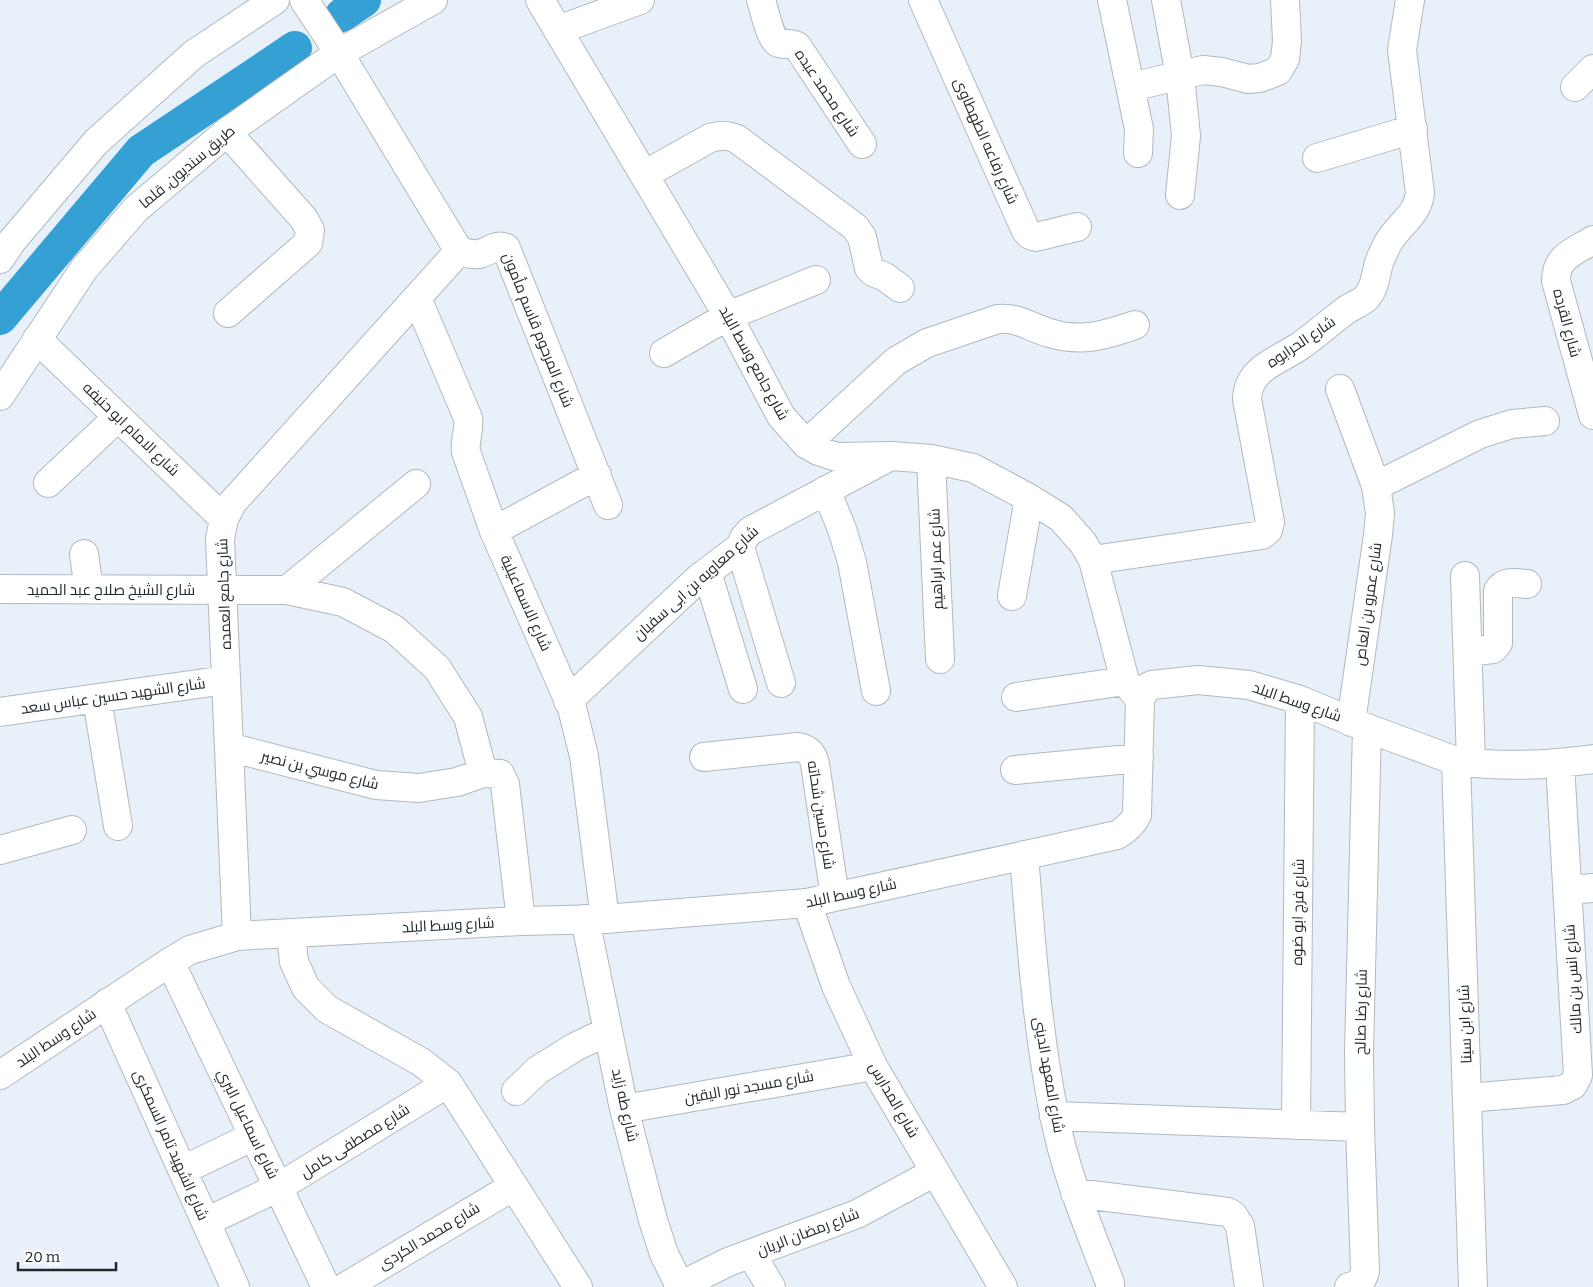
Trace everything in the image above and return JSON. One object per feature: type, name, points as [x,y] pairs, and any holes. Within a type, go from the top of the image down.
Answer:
[{"type":"street","points":[[4,242],[96,142],[194,54],[275,0]]},
{"type":"street","points":[[304,0],[339,52],[460,251]]},
{"type":"street","name":"طريق سنديون, قلما","points":[[0,396],[84,269],[136,209],[227,132],[339,52],[433,0]]},
{"type":"street","name":"شارع جامع وسط البلد","points":[[540,0],[728,316],[781,416],[806,444],[818,451],[837,457],[890,456],[931,459],[972,468],[1029,498],[1061,518],[1082,542],[1093,560],[1133,691]]},
{"type":"street","points":[[558,30],[640,0]]},
{"type":"street","name":"شارع محمد عبده","points":[[761,0],[774,38],[781,43],[797,46],[862,144]]},
{"type":"street","name":"شارع رفاعه الطهطاوى","points":[[923,0],[1026,231],[1033,237],[1036,237],[1077,227]]},
{"type":"street","points":[[1112,0],[1139,129],[1138,153]]},
{"type":"street","points":[[1166,0],[1180,76],[1186,136],[1180,195]]},
{"type":"street","points":[[1131,87],[1203,70],[1222,72],[1248,79],[1260,78],[1278,71],[1285,59],[1287,41],[1285,0]]},
{"type":"street","name":"شارع الحرابوه","points":[[1093,560],[1262,535],[1268,530],[1270,522],[1247,391],[1259,370],[1300,346],[1348,309],[1364,300],[1375,284],[1380,260],[1391,238],[1416,209],[1419,202],[1420,193],[1413,129],[1405,83],[1402,50],[1410,0]]},
{"type":"street","points":[[1317,158],[1413,129]]},
{"type":"street","points":[[227,132],[304,219],[310,230],[308,242],[228,313]]},
{"type":"street","points":[[644,175],[710,138],[718,135],[737,139],[856,227],[862,237],[869,268],[878,276],[885,277],[900,288]]},
{"type":"street","name":"شارع القرده","points":[[1593,240],[1562,260],[1557,267],[1556,281],[1593,415]]},
{"type":"street","name":"شارع المرحوم قاسم مأمون","points":[[460,251],[474,254],[496,246],[506,248],[608,505]]},
{"type":"street","name":"شارع جامع العمده","points":[[237,936],[220,539],[224,519],[232,503],[460,251]]},
{"type":"street","points":[[664,353],[728,316],[816,280]]},
{"type":"street","name":"شارع الاسماعيلية","points":[[417,298],[468,418],[469,430],[465,437],[464,445],[494,531],[572,708],[584,756],[595,919]]},
{"type":"street","points":[[806,444],[896,361],[927,344],[998,319],[1018,319],[1031,327],[1051,334],[1076,339],[1100,336],[1135,325]]},
{"type":"street","name":"شارع الامام ابو حنيفه","points":[[37,340],[224,519]]},
{"type":"street","name":"شارع عمرو بن العاص","points":[[1340,389],[1376,486],[1380,513],[1359,725]]},
{"type":"street","points":[[48,483],[118,417]]},
{"type":"street","points":[[1376,486],[1480,434],[1512,424],[1545,421]]},
{"type":"street","name":"شارع معاويه بن ابى سفيان","points":[[568,701],[698,579],[740,547],[750,531],[890,456]]},
{"type":"street","name":"شارع عمر ابراهيم","points":[[931,459],[940,659]]},
{"type":"street","points":[[494,531],[597,475]]},
{"type":"street","points":[[287,590],[416,484]]},
{"type":"street","points":[[826,490],[842,529],[852,562],[876,691]]},
{"type":"street","points":[[1012,596],[1029,498]]},
{"type":"street","points":[[740,547],[782,683]]},
{"type":"street","points":[[84,554],[89,590]]},
{"type":"street","points":[[707,572],[743,689]]},
{"type":"street","name":"شارع ابن سينا","points":[[1465,576],[1468,652],[1464,762],[1467,1098],[1473,1287]]},
{"type":"street","points":[[1468,652],[1493,648],[1498,643],[1499,587],[1506,583],[1527,584]]},
{"type":"street","name":"شارع الشيخ صلاح عبد الحميد","points":[[0,589],[287,590],[343,602],[394,629],[437,668],[468,717],[483,773]]},
{"type":"street","name":"شارع الشهيد حسين عباس سعد","points":[[0,712],[226,680]]},
{"type":"street","name":"شارع وسط البلد","points":[[0,1075],[190,950],[237,936],[521,921],[595,919],[807,903],[1116,834],[1132,824],[1137,815],[1139,758],[1133,691],[1146,688],[1152,684],[1198,680],[1249,685],[1300,700],[1359,725],[1464,762],[1560,764],[1593,759]]},
{"type":"street","points":[[1016,697],[1133,691]]},
{"type":"street","points":[[97,699],[118,826]]},
{"type":"street","name":"شارع فرج ابو ضوه","points":[[1296,1125],[1300,700]]},
{"type":"street","name":"شارع رضا صالح","points":[[1348,1287],[1362,1280],[1365,1271],[1360,1127],[1359,725]]},
{"type":"street","name":"شارع موسي بن نصير","points":[[229,747],[376,785],[419,788],[457,782],[483,773]]},
{"type":"street","name":"شارع حسين شحاته","points":[[704,757],[798,747],[810,752],[814,757],[834,897]]},
{"type":"street","points":[[1015,770],[1139,758]]},
{"type":"street","name":"شارع انس بن مالك","points":[[1467,1098],[1563,1090],[1573,1085],[1576,1080],[1579,1069],[1580,889],[1560,764]]},
{"type":"street","points":[[483,773],[500,774],[504,780],[521,921]]},
{"type":"street","points":[[0,850],[72,830]]},
{"type":"street","name":"شارع المعهد الدينى","points":[[1024,855],[1038,1014],[1054,1116],[1075,1192],[1110,1287]]},
{"type":"street","name":"شارع المدارس","points":[[807,903],[836,986],[873,1066],[1003,1287]]},
{"type":"street","name":"شارع طه زايد","points":[[595,919],[608,1031],[624,1109],[653,1220],[664,1254],[679,1286]]},
{"type":"street","points":[[291,934],[294,962],[302,980],[306,988],[327,1009],[421,1062],[448,1083],[578,1287]]},
{"type":"street","name":"شارع اسماعيل البري","points":[[170,962],[326,1287]]},
{"type":"street","name":"شارع الشهيد تامر السمكرى","points":[[108,1003],[235,1287]]},
{"type":"street","points":[[516,1091],[538,1070],[575,1047],[608,1031]]},
{"type":"street","name":"شارع مسجد نور اليقين","points":[[624,1109],[873,1066]]},
{"type":"street","name":"شارع مصطفى كامل","points":[[206,1222],[279,1187],[448,1083]]},
{"type":"street","points":[[1054,1116],[1360,1127]]},
{"type":"street","points":[[183,1170],[254,1136]]},
{"type":"street","name":"شارع رمضان الريان","points":[[679,1286],[728,1262],[857,1214],[935,1172]]},
{"type":"street","name":"شارع محمد الكردى","points":[[345,1287],[514,1186]]},
{"type":"street","points":[[1075,1192],[1228,1212],[1233,1215],[1240,1226],[1249,1287]]},
{"type":"street","points":[[751,1254],[771,1287]]},
{"type":"waterway","points":[[342,15],[364,0]]},
{"type":"waterway","points":[[0,318],[141,151],[295,48]]}]
